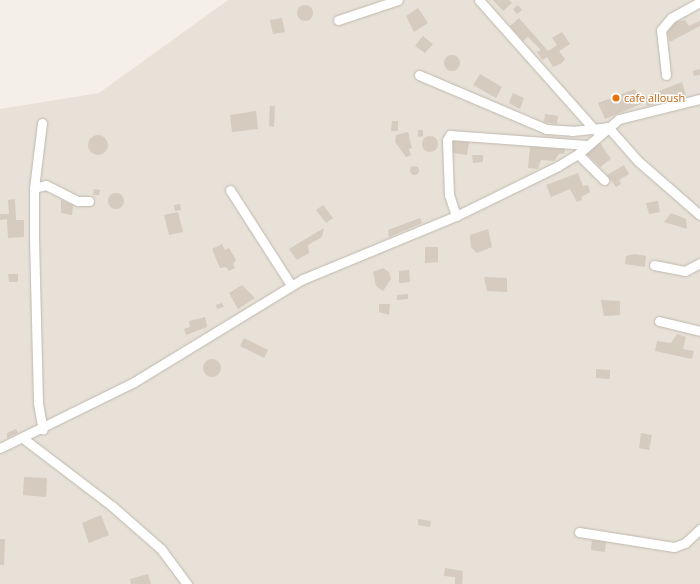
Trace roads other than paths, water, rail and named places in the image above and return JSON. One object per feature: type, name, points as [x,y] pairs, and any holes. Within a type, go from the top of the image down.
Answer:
[{"type":"street","points":[[338,20],[398,0]]},
{"type":"street","points":[[478,0],[596,130]]},
{"type":"street","points":[[666,75],[661,30],[671,18],[700,2]]},
{"type":"street","points":[[419,75],[546,129],[596,130],[608,127],[639,112],[700,99]]},
{"type":"street","points":[[42,123],[34,188],[38,403],[43,430]]},
{"type":"street","points":[[0,448],[43,430],[134,382],[291,285],[456,216],[578,154],[608,127]]},
{"type":"street","points":[[608,127],[638,160],[700,215]]},
{"type":"street","points":[[456,216],[450,195],[446,140],[450,135],[587,145]]},
{"type":"street","points":[[578,154],[604,180]]},
{"type":"street","points":[[34,188],[46,185],[78,201],[89,201]]},
{"type":"street","points":[[230,190],[291,285]]},
{"type":"street","points":[[654,265],[685,271],[700,263]]},
{"type":"street","points":[[659,321],[700,331]]},
{"type":"street","points":[[24,439],[112,506],[161,549],[187,584]]},
{"type":"street","points":[[579,532],[674,547],[685,543],[700,529]]},
{"type":"place","name":"cafe alloush","points":[[616,98]]}]
